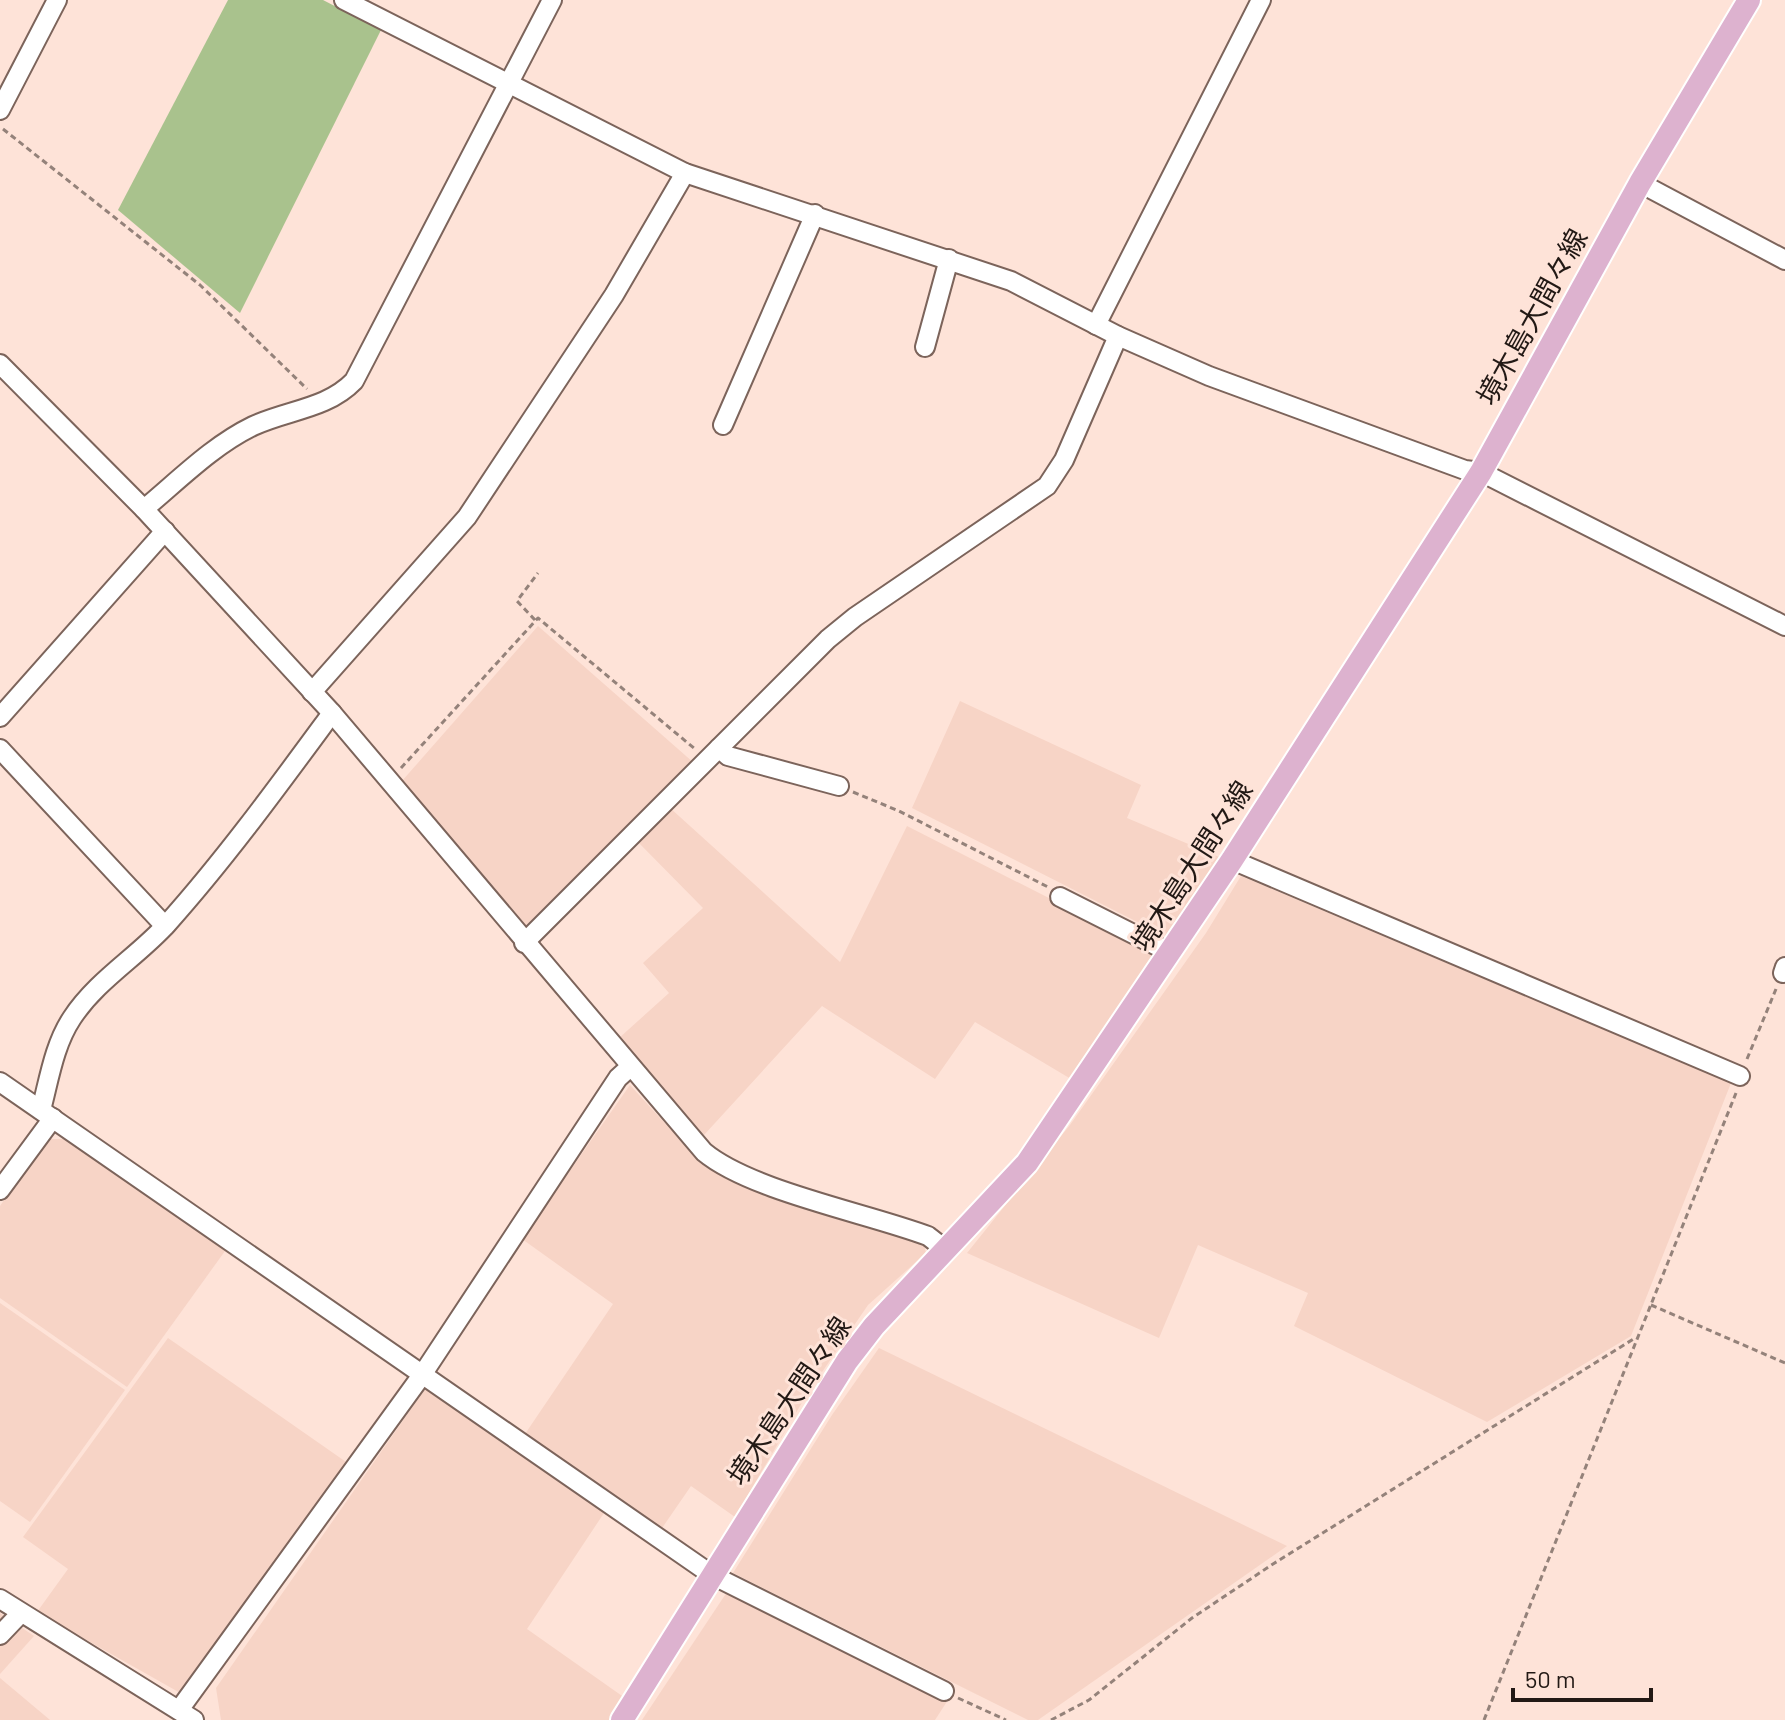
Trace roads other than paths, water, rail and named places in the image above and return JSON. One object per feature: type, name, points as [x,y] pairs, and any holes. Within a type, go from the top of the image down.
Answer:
[{"type":"main road","name":"境木島大間々線","points":[[622,1720],[847,1361],[874,1326],[1027,1163],[1232,860],[1481,472],[1640,183],[1749,0]]},
{"type":"street","points":[[0,110],[57,0]]},
{"type":"street","points":[[344,0],[507,86],[685,173],[1011,281],[1118,336],[1209,376],[1465,470],[1481,472],[1785,626]]},
{"type":"street","points":[[144,509],[233,437],[257,425],[341,395],[354,381],[552,0]]},
{"type":"street","points":[[1096,325],[1261,0]]},
{"type":"street","points":[[312,692],[467,517],[614,295],[685,173]]},
{"type":"street","points":[[1640,183],[1785,260]]},
{"type":"street","points":[[723,425],[815,214]]},
{"type":"street","points":[[925,347],[949,259]]},
{"type":"street","points":[[524,943],[855,617],[1047,486],[1069,451],[1118,336]]},
{"type":"street","points":[[0,364],[165,531],[332,713],[690,1138],[717,1163],[768,1184],[928,1236],[946,1250]]},
{"type":"street","points":[[0,717],[165,531]]},
{"type":"street","points":[[0,1190],[47,1114],[59,1043],[71,1018],[96,989],[165,926],[261,810],[332,713]]},
{"type":"street","points":[[0,749],[165,926]]},
{"type":"street","points":[[713,754],[839,786]]},
{"type":"street","points":[[1232,860],[1740,1076]]},
{"type":"street","points":[[1060,897],[1171,953]]},
{"type":"street","points":[[0,1599],[187,1715],[422,1375],[618,1078],[629,1068]]},
{"type":"street","points":[[0,1082],[712,1575],[944,1691]]},
{"type":"street","points":[[0,1635],[21,1613]]}]
